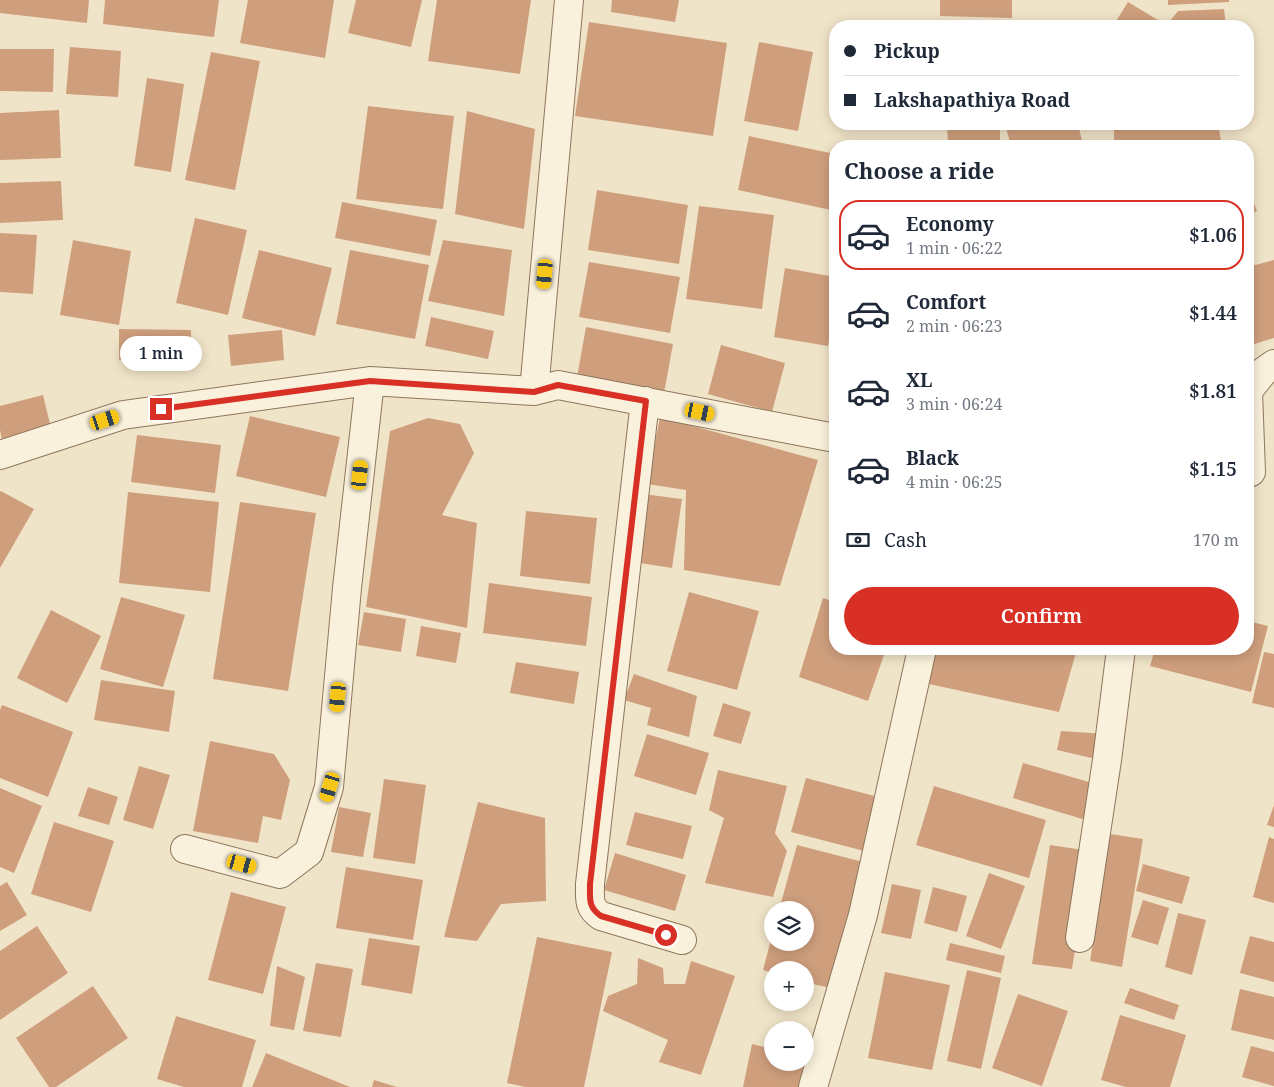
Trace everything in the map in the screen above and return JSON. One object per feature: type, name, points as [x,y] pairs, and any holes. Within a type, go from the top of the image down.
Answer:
[{"type":"street","points":[[534,392],[569,0]]},
{"type":"street","points":[[1254,384],[1264,371],[1274,364]]},
{"type":"street","points":[[185,849],[280,874],[310,852],[330,787],[347,588],[370,381]]},
{"type":"street","points":[[0,455],[123,414],[370,381],[534,392],[558,385],[829,437]]},
{"type":"street","points":[[646,401],[590,884],[590,901],[593,910],[601,916],[682,940]]},
{"type":"street","points":[[1254,439],[1258,471]]},
{"type":"street","points":[[814,1087],[863,915],[921,655]]},
{"type":"street","points":[[1080,938],[1107,760],[1120,655]]},
{"type":"building","points":[[0,0],[89,0],[87,23],[0,13]]},
{"type":"building","points":[[105,0],[219,0],[214,37],[103,24]]},
{"type":"building","points":[[248,0],[334,0],[325,58],[240,43]]},
{"type":"building","points":[[356,0],[422,0],[411,47],[348,33]]},
{"type":"building","points":[[437,0],[531,0],[520,74],[428,61]]},
{"type":"building","points":[[612,0],[679,0],[675,22],[611,12]]},
{"type":"building","points":[[940,0],[1012,0],[1012,18],[940,16]]},
{"type":"building","points":[[1168,0],[1229,0],[1229,2],[1168,5]]},
{"type":"building","points":[[1128,2],[1158,20],[1117,20]]},
{"type":"building","points":[[1224,9],[1225,20],[1171,20],[1178,11]]},
{"type":"building","points":[[589,22],[727,43],[713,136],[575,116]]},
{"type":"building","points":[[759,42],[813,52],[798,131],[744,121]]},
{"type":"building","points":[[70,47],[121,51],[118,97],[66,94]]},
{"type":"building","points":[[0,49],[54,49],[53,92],[0,91]]},
{"type":"building","points":[[211,52],[260,61],[235,190],[185,180]]},
{"type":"building","points":[[147,78],[184,84],[171,172],[134,166]]},
{"type":"building","points":[[368,106],[454,116],[443,209],[356,199]]},
{"type":"building","points":[[59,110],[61,158],[0,160],[0,113]]},
{"type":"building","points":[[467,111],[535,129],[524,229],[455,214]]},
{"type":"building","points":[[947,130],[1000,130],[1000,140],[948,140]]},
{"type":"building","points":[[1007,130],[1079,130],[1082,140],[1009,140]]},
{"type":"building","points":[[1114,130],[1219,130],[1221,140],[1114,140]]},
{"type":"building","points":[[749,136],[829,153],[829,210],[738,190]]},
{"type":"building","points":[[61,181],[63,220],[0,223],[0,183]]},
{"type":"building","points":[[597,190],[688,205],[679,264],[588,250]]},
{"type":"building","points":[[342,202],[437,220],[430,256],[335,238]]},
{"type":"building","points":[[699,206],[774,215],[762,309],[686,299]]},
{"type":"building","points":[[195,218],[247,230],[228,315],[176,303]]},
{"type":"building","points":[[0,233],[37,235],[33,294],[0,292]]},
{"type":"building","points":[[73,240],[131,251],[119,325],[60,315]]},
{"type":"building","points":[[443,240],[512,250],[504,316],[428,301]]},
{"type":"building","points":[[259,250],[332,268],[315,336],[242,318]]},
{"type":"building","points":[[350,250],[429,265],[415,339],[336,324]]},
{"type":"building","points":[[1274,260],[1274,338],[1254,344],[1254,265]]},
{"type":"building","points":[[589,262],[680,277],[670,333],[579,317]]},
{"type":"building","points":[[785,268],[829,276],[828,346],[774,337]]},
{"type":"building","points":[[431,317],[494,331],[488,359],[425,346]]},
{"type":"building","points":[[586,327],[673,344],[664,393],[577,377]]},
{"type":"building","points":[[119,329],[191,330],[191,360],[119,360]]},
{"type":"building","points":[[282,330],[284,360],[231,366],[228,335]]},
{"type":"building","points":[[721,345],[785,363],[772,412],[708,394]]},
{"type":"building","points":[[43,395],[51,428],[2,440],[0,406]]},
{"type":"building","points":[[250,416],[340,437],[326,497],[236,476]]},
{"type":"building","points":[[660,417],[818,460],[780,586],[684,570],[686,490],[647,484]]},
{"type":"building","points":[[428,418],[460,424],[474,453],[442,515],[477,523],[467,628],[366,607],[390,431]]},
{"type":"building","points":[[137,435],[221,445],[215,493],[131,482]]},
{"type":"building","points":[[0,492],[34,509],[0,568]]},
{"type":"building","points":[[128,492],[219,502],[210,592],[119,583]]},
{"type":"building","points":[[643,494],[682,499],[672,568],[633,562]]},
{"type":"building","points":[[240,502],[316,513],[288,691],[213,679]]},
{"type":"building","points":[[526,511],[597,518],[590,584],[520,576]]},
{"type":"building","points":[[489,583],[592,597],[586,646],[483,633]]},
{"type":"building","points":[[689,592],[759,611],[737,690],[667,671]]},
{"type":"building","points":[[121,597],[185,615],[163,687],[100,669]]},
{"type":"building","points":[[823,598],[829,600],[829,655],[884,655],[868,701],[799,677]]},
{"type":"building","points":[[51,610],[101,636],[67,703],[17,678]]},
{"type":"building","points":[[364,612],[406,619],[401,652],[358,645]]},
{"type":"building","points":[[1254,622],[1268,626],[1251,692],[1150,666],[1153,655],[1254,655]]},
{"type":"building","points":[[421,626],[461,633],[456,663],[416,656]]},
{"type":"building","points":[[1264,652],[1274,654],[1274,708],[1252,703]]},
{"type":"building","points":[[935,655],[1075,655],[1059,712],[929,684]]},
{"type":"building","points":[[516,662],[579,672],[574,704],[510,693]]},
{"type":"building","points":[[634,674],[697,696],[689,737],[647,725],[651,708],[624,700]]},
{"type":"building","points":[[101,680],[175,691],[169,732],[94,720]]},
{"type":"building","points":[[723,703],[751,712],[741,744],[713,736]]},
{"type":"building","points":[[2,705],[73,732],[48,797],[0,778],[0,710]]},
{"type":"building","points":[[1061,731],[1107,734],[1100,760],[1057,750]]},
{"type":"building","points":[[647,734],[709,753],[696,795],[634,776]]},
{"type":"building","points":[[210,741],[274,754],[290,780],[281,820],[263,816],[258,843],[193,831]]},
{"type":"building","points":[[1023,763],[1103,786],[1092,822],[1013,798]]},
{"type":"building","points":[[139,766],[170,775],[153,829],[123,820]]},
{"type":"building","points":[[718,770],[787,786],[775,833],[787,851],[773,897],[705,883],[724,818],[709,810]]},
{"type":"building","points":[[806,778],[882,798],[868,852],[791,832]]},
{"type":"building","points":[[384,779],[426,785],[415,864],[373,858]]},
{"type":"building","points":[[934,786],[1046,820],[1029,878],[916,845]]},
{"type":"building","points":[[88,787],[118,797],[109,825],[78,816]]},
{"type":"building","points":[[0,788],[42,806],[14,873],[0,867]]},
{"type":"building","points":[[478,802],[545,818],[546,901],[501,904],[477,941],[444,937]]},
{"type":"building","points":[[1274,805],[1274,827],[1267,825]]},
{"type":"building","points":[[339,807],[371,813],[363,857],[331,852]]},
{"type":"building","points":[[635,812],[692,826],[683,859],[626,845]]},
{"type":"building","points":[[54,822],[114,841],[91,912],[31,894]]},
{"type":"building","points":[[1110,834],[1143,839],[1122,967],[1090,961]]},
{"type":"building","points":[[1269,837],[1274,839],[1274,903],[1253,897]]},
{"type":"building","points":[[797,845],[863,862],[830,988],[814,984],[814,961],[765,961],[768,951],[814,951],[814,901],[781,901]]},
{"type":"building","points":[[1050,845],[1090,851],[1072,969],[1032,964]]},
{"type":"building","points":[[615,853],[686,875],[675,911],[604,890]]},
{"type":"building","points":[[1143,864],[1190,877],[1182,904],[1136,891]]},
{"type":"building","points":[[346,867],[423,880],[413,940],[336,928]]},
{"type":"building","points":[[989,873],[1025,886],[1001,949],[966,936]]},
{"type":"building","points":[[7,882],[27,915],[0,931],[0,886]]},
{"type":"building","points":[[892,884],[921,890],[911,939],[881,933]]},
{"type":"building","points":[[933,887],[967,896],[957,932],[924,923]]},
{"type":"building","points":[[231,892],[286,907],[263,994],[208,980]]},
{"type":"building","points":[[1143,900],[1169,908],[1158,945],[1131,937]]},
{"type":"building","points":[[1178,913],[1206,920],[1192,975],[1165,967]]},
{"type":"building","points":[[37,926],[68,973],[0,1020],[0,951]]},
{"type":"building","points":[[1250,936],[1274,942],[1274,982],[1240,973]]},
{"type":"building","points":[[537,937],[612,952],[584,1087],[525,1087],[507,1083]]},
{"type":"building","points":[[369,938],[420,946],[412,994],[361,985]]},
{"type":"building","points":[[950,943],[1005,956],[1001,973],[946,960]]},
{"type":"building","points":[[638,958],[663,968],[664,984],[685,984],[691,961],[735,976],[701,1075],[659,1062],[668,1040],[603,1011],[608,996],[637,984]]},
{"type":"building","points":[[316,963],[353,969],[341,1037],[303,1031]]},
{"type":"building","points":[[277,966],[305,977],[294,1030],[270,1026]]},
{"type":"building","points":[[967,970],[1001,978],[981,1069],[947,1061]]},
{"type":"building","points":[[885,972],[950,985],[932,1070],[868,1058]]},
{"type":"building","points":[[93,986],[128,1038],[56,1087],[49,1087],[16,1038]]},
{"type":"building","points":[[1130,988],[1179,1005],[1174,1020],[1124,1003]]},
{"type":"building","points":[[1240,989],[1274,997],[1274,1040],[1231,1030]]},
{"type":"building","points":[[1018,994],[1068,1011],[1042,1086],[992,1068]]},
{"type":"building","points":[[1120,1015],[1186,1035],[1170,1087],[1126,1087],[1101,1080]]},
{"type":"building","points":[[176,1016],[256,1040],[242,1087],[184,1087],[157,1079]]},
{"type":"building","points":[[752,1044],[764,1047],[764,1071],[802,1071],[798,1087],[743,1087]]},
{"type":"building","points":[[1251,1046],[1274,1052],[1274,1086],[1242,1077]]},
{"type":"building","points":[[266,1053],[350,1087],[252,1087]]},
{"type":"building","points":[[374,1080],[397,1087],[372,1087]]},
{"type":"route","points":[[161,409],[370,381],[534,392],[558,385],[646,401],[590,884],[590,901],[593,910],[601,916],[666,935]]}]
